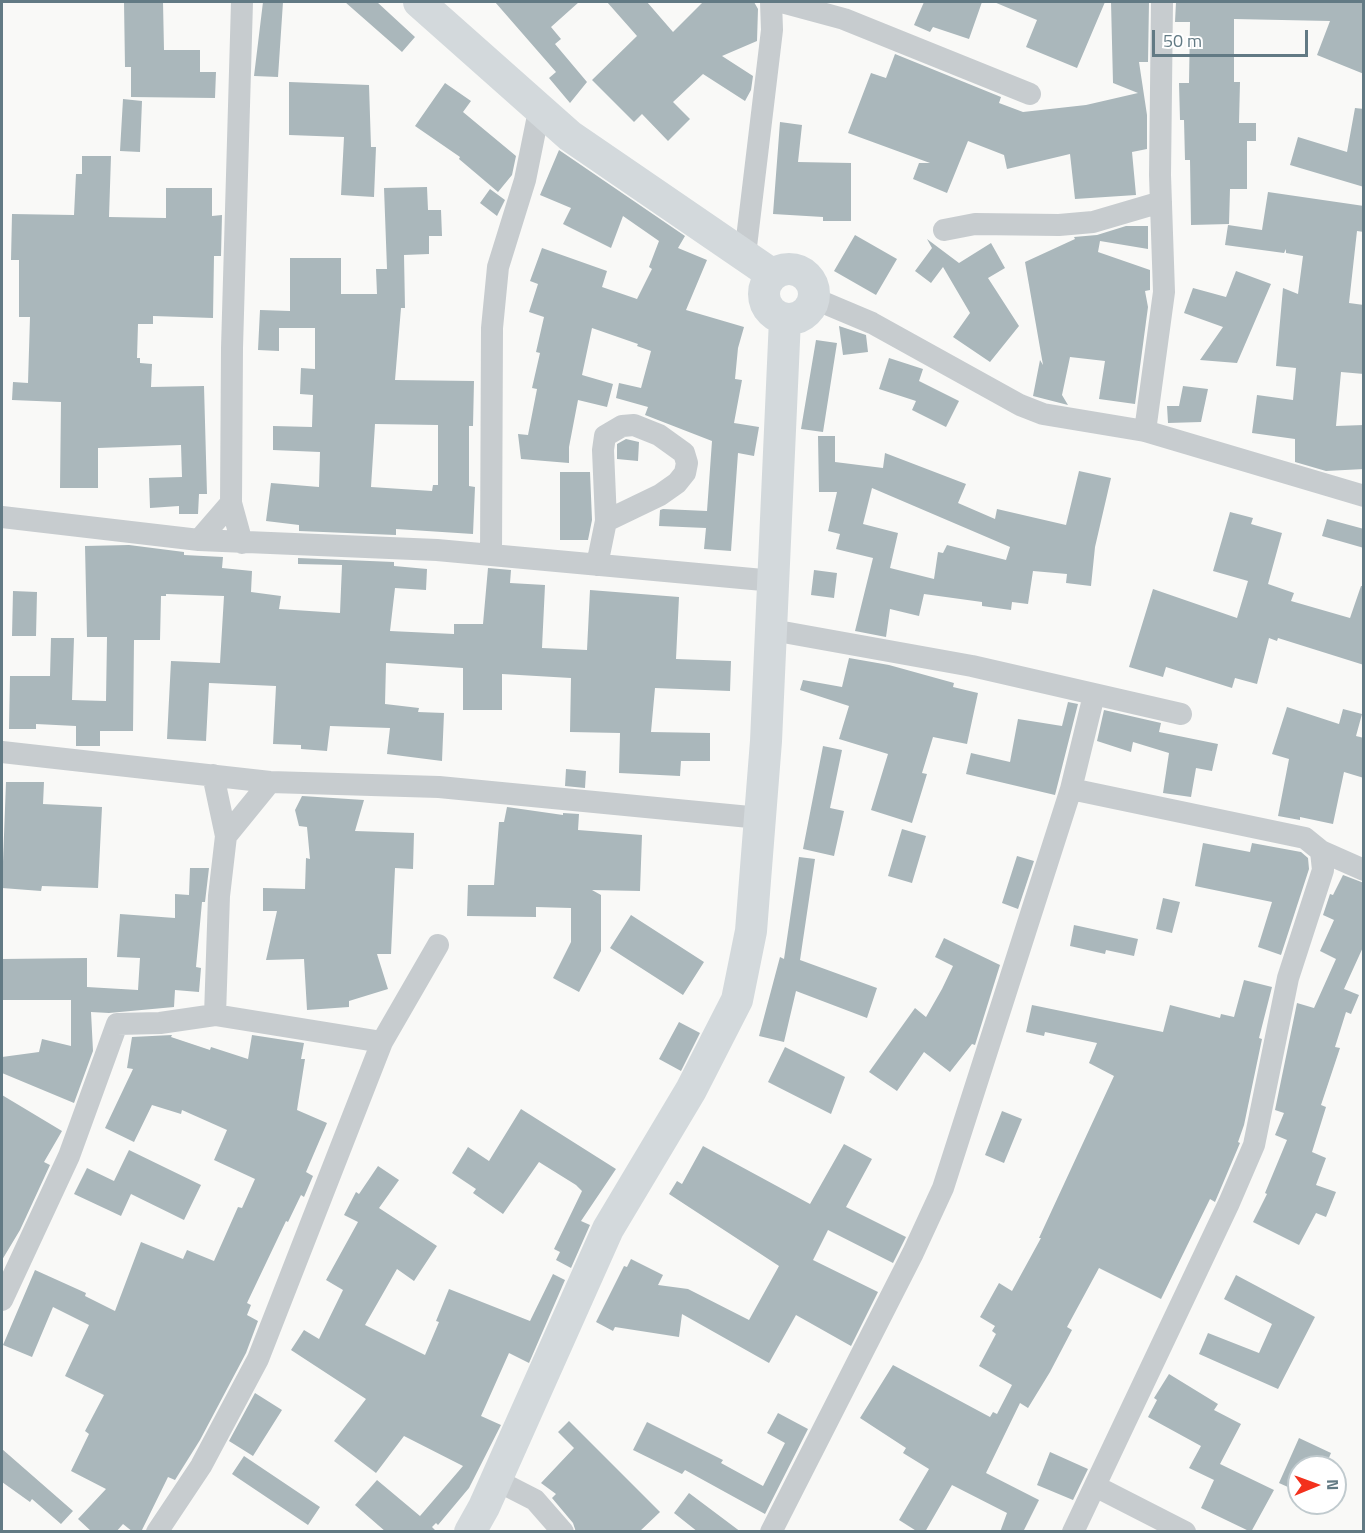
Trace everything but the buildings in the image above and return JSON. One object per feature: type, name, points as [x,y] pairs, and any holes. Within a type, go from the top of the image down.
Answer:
[{"type":"street","points":[[242,2],[232,348],[231,503],[242,543]]},
{"type":"street","points":[[419,2],[539,111],[570,136],[772,275]]},
{"type":"street","points":[[745,255],[772,30],[771,2]]},
{"type":"street","points":[[781,2],[844,19],[1030,94]]},
{"type":"street","points":[[1145,431],[1164,292],[1161,202],[1162,2]]},
{"type":"street","points":[[491,555],[492,328],[498,267],[525,180],[539,111]]},
{"type":"street","points":[[944,230],[975,224],[1059,225],[1093,222],[1161,202]]},
{"type":"street","points":[[782,269],[802,272],[814,288],[814,299],[811,308],[804,315],[785,319],[774,315],[767,306],[764,295],[766,284],[772,275],[782,269]]},
{"type":"street","points":[[814,299],[872,323],[1020,405],[1042,414],[1145,431],[1364,495]]},
{"type":"street","points":[[470,1532],[496,1480],[608,1229],[691,1090],[737,1000],[751,931],[760,818],[774,581],[785,319]]},
{"type":"street","points":[[597,565],[606,521],[603,450],[605,436],[611,430],[622,426],[645,429],[673,442],[684,453],[687,463],[685,473],[660,495],[606,521]]},
{"type":"street","points":[[200,540],[231,503]]},
{"type":"street","points":[[2,517],[200,540],[437,550],[774,581]]},
{"type":"street","points":[[771,630],[972,666],[1181,714]]},
{"type":"street","points":[[771,1532],[913,1253],[943,1188],[1071,789],[1094,695]]},
{"type":"street","points":[[2,752],[270,782],[439,787],[760,818]]},
{"type":"street","points":[[213,775],[226,836],[219,896],[215,1015]]},
{"type":"street","points":[[226,836],[270,782]]},
{"type":"street","points":[[1071,789],[1305,838],[1321,851],[1364,870]]},
{"type":"street","points":[[1072,1532],[1254,1145],[1288,978],[1323,870],[1321,851]]},
{"type":"street","points":[[157,1532],[201,1466],[258,1359],[382,1042],[438,945]]},
{"type":"street","points":[[2,1300],[69,1156],[114,1027],[121,1023],[160,1023],[215,1015],[382,1042]]},
{"type":"street","points":[[496,1480],[535,1500],[563,1532]]},
{"type":"street","points":[[1095,1486],[1185,1532]]}]
